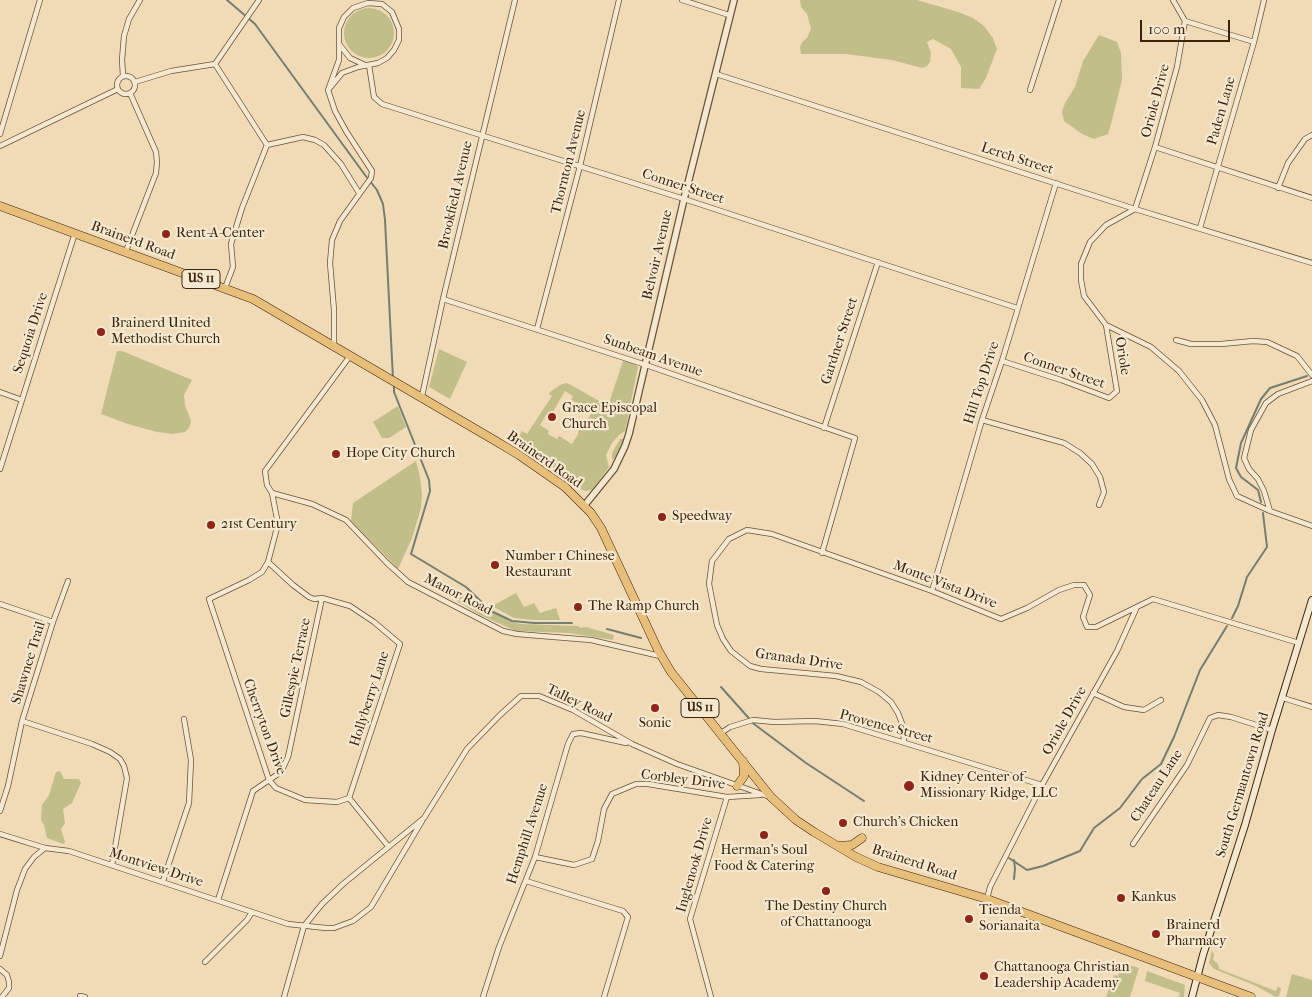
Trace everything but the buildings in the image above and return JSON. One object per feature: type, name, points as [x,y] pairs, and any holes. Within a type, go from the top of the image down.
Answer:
[{"type":"main road","name":"Brainerd Road","points":[[0,206],[253,299],[422,396],[527,460],[565,487],[596,520],[606,536],[662,656],[677,680],[771,798],[805,826],[867,862],[890,871],[987,899],[1251,997]]},
{"type":"main road","name":"South Germantown Road","points":[[1192,997],[1203,954],[1245,826],[1312,600]]},
{"type":"main road","points":[[737,786],[744,776],[743,762]]},
{"type":"main road","points":[[838,846],[852,845],[862,838]]},
{"type":"street","points":[[0,134],[40,0]]},
{"type":"street","points":[[123,76],[124,36],[129,19],[140,0]]},
{"type":"street","points":[[135,82],[177,70],[215,64],[259,0]]},
{"type":"street","name":"Brookfield Avenue","points":[[422,396],[443,299],[516,0]]},
{"type":"street","name":"Thornton Avenue","points":[[537,330],[580,166],[619,0]]},
{"type":"street","points":[[682,0],[729,15]]},
{"type":"street","name":"Belvoir Avenue","points":[[584,506],[614,469],[625,446],[734,0]]},
{"type":"street","points":[[1030,90],[1059,0]]},
{"type":"street","points":[[1173,0],[1185,21],[1254,42]]},
{"type":"street","name":"Paden Lane","points":[[1200,228],[1254,42],[1264,0]]},
{"type":"street","points":[[328,90],[342,73],[387,58],[394,50],[399,40],[397,21],[392,12],[382,4],[368,3],[353,8],[344,17],[339,28],[339,60],[328,90],[335,111],[372,171],[371,178],[340,221],[332,240],[330,263],[334,310],[334,346]]},
{"type":"street","name":"Oriole Drive","points":[[1136,208],[1177,67],[1185,21]]},
{"type":"street","points":[[339,43],[350,58],[367,65]]},
{"type":"street","points":[[215,64],[267,145]]},
{"type":"street","name":"Conner Street","points":[[367,65],[374,98],[382,104],[684,199],[1017,308]]},
{"type":"street","name":"Lerch Street","points":[[716,74],[1312,263]]},
{"type":"street","points":[[130,93],[122,93],[118,89],[117,81],[123,76],[129,76],[135,82]]},
{"type":"street","points":[[130,93],[134,88],[135,82]]},
{"type":"street","points":[[0,146],[118,89]]},
{"type":"street","points":[[126,251],[156,173],[157,162],[156,152],[130,93]]},
{"type":"street","points":[[1278,188],[1288,163],[1305,140],[1312,135]]},
{"type":"street","points":[[267,145],[303,137],[315,140],[324,145],[341,164],[359,193]]},
{"type":"street","points":[[225,288],[233,267],[231,244],[242,208],[267,145]]},
{"type":"street","points":[[1155,148],[1312,198]]},
{"type":"street","name":"Hill Top Drive","points":[[932,591],[982,420],[1002,361],[1056,183]]},
{"type":"street","points":[[1136,208],[1106,226],[1090,242],[1081,264],[1084,296],[1106,325],[1151,347],[1180,371],[1202,400],[1216,425],[1232,489],[1237,496],[1270,511],[1312,526]]},
{"type":"street","name":"Sequoia Drive","points":[[0,469],[75,233]]},
{"type":"street","name":"Gardner Street","points":[[824,428],[878,262]]},
{"type":"street","name":"Sunbeam Avenue","points":[[443,299],[646,365],[855,438],[822,553]]},
{"type":"street","name":"Oriole","points":[[1106,325],[1117,391]]},
{"type":"street","points":[[1176,340],[1191,344],[1268,342],[1297,356],[1312,376]]},
{"type":"street","points":[[268,562],[278,524],[272,493],[267,485],[264,471],[350,356]]},
{"type":"street","name":"Conner Street","points":[[1002,361],[1109,398],[1117,391]]},
{"type":"street","points":[[1270,511],[1264,491],[1244,458],[1245,446],[1250,430],[1266,403],[1278,394],[1312,381]]},
{"type":"street","points":[[0,392],[22,400]]},
{"type":"street","points":[[982,420],[1064,443],[1080,453],[1092,464],[1100,477],[1104,492],[1099,505]]},
{"type":"street","name":"Manor Road","points":[[272,493],[312,504],[346,520],[387,564],[408,582],[503,631],[517,634],[591,640],[662,656]]},
{"type":"street","name":"Monte Vista Drive","points":[[716,555],[729,540],[747,530],[772,534],[932,591],[1001,619],[1028,608],[1059,590],[1074,585],[1084,585],[1090,595],[1082,617],[1087,627],[1096,626],[1136,609],[1153,599],[1299,643]]},
{"type":"street","name":"Granada Drive","points":[[716,555],[709,571],[709,584],[717,625],[731,651],[750,666],[761,669],[836,676],[861,682],[879,692],[891,702],[903,726],[904,742]]},
{"type":"street","name":"Hollyberry Lane","points":[[268,562],[292,585],[309,596],[314,599],[322,598],[350,606],[374,622],[400,644],[349,798]]},
{"type":"street","name":"Cherryton Drive","points":[[268,562],[262,572],[209,599],[269,780],[276,788],[305,800],[337,802],[349,798]]},
{"type":"street","name":"Shawnee Trail","points":[[0,811],[8,786],[22,722],[53,622],[68,581]]},
{"type":"street","name":"Gillespie Terrace","points":[[218,900],[253,792],[281,772],[288,757],[322,598]]},
{"type":"street","points":[[0,604],[53,622]]},
{"type":"street","name":"Oriole Drive","points":[[987,899],[990,887],[1042,785],[1117,651],[1136,609]]},
{"type":"street","points":[[1093,693],[1124,707],[1144,710],[1161,700]]},
{"type":"street","name":"Talley Road","points":[[304,926],[334,928],[353,921],[371,907],[467,749],[521,696],[538,696],[573,710],[632,744],[677,764],[771,798]]},
{"type":"street","points":[[1283,698],[1312,707]]},
{"type":"street","name":"Chateau Lane","points":[[1133,844],[1187,765],[1210,718],[1218,715],[1231,717],[1272,730]]},
{"type":"street","points":[[163,881],[189,802],[190,760],[184,719]]},
{"type":"street","name":"Provence Street","points":[[721,733],[730,727],[753,720],[843,724],[1042,785]]},
{"type":"street","points":[[22,722],[102,748],[120,760],[124,766],[127,778],[112,865]]},
{"type":"street","name":"Hemphill Avenue","points":[[484,997],[499,947],[526,881],[568,744],[573,734],[581,733],[632,744]]},
{"type":"street","name":"Corbley Drive","points":[[534,857],[574,865],[592,859],[598,841],[604,809],[612,794],[636,784],[648,784],[726,797],[761,795]]},
{"type":"street","name":"Inglenook Drive","points":[[711,997],[690,919],[726,797]]},
{"type":"street","points":[[349,798],[388,846]]},
{"type":"street","name":"Talley Road","points":[[284,997],[304,926],[322,904],[343,884],[424,818]]},
{"type":"street","name":"Montview Drive","points":[[0,834],[45,848],[69,851],[288,924],[304,926]]},
{"type":"street","points":[[0,956],[16,890],[25,869],[34,856],[45,848]]},
{"type":"street","points":[[526,881],[623,910],[628,918],[604,997]]},
{"type":"street","points":[[205,962],[248,920],[252,912]]},
{"type":"street","points":[[0,969],[7,975],[9,982],[9,988],[4,996]]},
{"type":"shaded area","points":[[800,0],[917,0],[973,18],[984,26],[993,38],[997,49],[986,78],[979,89],[961,88],[961,67],[951,49],[933,39],[927,42],[931,53],[930,62],[922,68],[892,60],[846,54],[801,54],[800,47],[802,42],[807,38],[811,29],[807,14],[801,7]]},
{"type":"shaded area","points":[[364,8],[374,8],[387,15],[394,28],[394,38],[387,51],[374,58],[364,58],[355,54],[348,47],[344,38],[344,28],[348,19],[355,12]]},
{"type":"shaded area","points":[[1099,35],[1117,42],[1121,53],[1122,80],[1108,134],[1094,139],[1082,134],[1064,121],[1062,112],[1075,87],[1083,61]]},
{"type":"shaded area","points":[[439,349],[467,362],[450,399],[429,387]]},
{"type":"shaded area","points":[[117,351],[122,351],[192,380],[184,395],[185,405],[191,421],[189,428],[185,432],[173,434],[157,432],[101,414]]},
{"type":"shaded area","points":[[623,361],[634,363],[638,367],[625,431],[612,443],[606,455],[609,467],[591,490],[585,491],[578,488],[520,445],[518,438],[522,431],[527,434],[552,396],[549,394],[550,392],[560,385],[566,383],[571,385],[608,406]],"holes":[[[565,391],[573,396],[571,400],[593,410],[586,423],[583,422],[579,426],[578,434],[572,444],[559,436],[557,439],[548,434],[549,431],[540,425],[546,415],[550,417]]]},
{"type":"shaded area","points":[[398,406],[406,427],[389,438],[382,438],[373,422]]},
{"type":"shaded area","points":[[620,439],[624,439],[617,456],[612,460],[612,453]]},
{"type":"shaded area","points":[[416,461],[422,494],[421,508],[412,538],[398,569],[351,521],[353,503]]},
{"type":"shaded area","points":[[467,593],[483,607],[511,622],[586,627],[614,635],[613,640],[569,633],[516,631],[480,615],[455,600]]},
{"type":"shaded area","points":[[516,593],[524,607],[534,603],[540,613],[556,608],[560,620],[514,618],[492,606]]},
{"type":"shaded area","points":[[60,771],[64,779],[79,779],[81,783],[72,803],[63,809],[65,823],[61,829],[65,842],[63,844],[47,838],[41,820],[42,805],[49,795],[56,772]]},
{"type":"shaded area","points":[[1212,951],[1214,954],[1213,960],[1218,964],[1219,969],[1276,991],[1278,986],[1281,989],[1279,996],[1276,997],[1254,985],[1214,969],[1209,963]]},
{"type":"shaded area","points":[[1122,963],[1139,968],[1130,997],[1106,997],[1114,975],[1118,976]]},
{"type":"shaded area","points":[[1147,971],[1185,985],[1184,997],[1179,997],[1180,993],[1145,981]]},
{"type":"shaded area","points":[[1292,974],[1312,980],[1312,997],[1286,997]]},
{"type":"waterway","points":[[227,0],[255,24],[377,190],[383,204],[385,220],[393,379]]},
{"type":"waterway","points":[[1261,502],[1258,490],[1241,477],[1236,468],[1241,443],[1261,399],[1270,388],[1307,376]]},
{"type":"waterway","points":[[394,384],[394,392],[429,480],[430,491],[411,554],[466,587],[491,611],[512,621],[572,623]]},
{"type":"waterway","points":[[1232,618],[1238,606],[1247,577],[1267,547],[1263,513]]},
{"type":"waterway","points":[[1009,858],[1027,870],[1043,866],[1080,851],[1094,828],[1120,808],[1142,779],[1161,764],[1174,737],[1200,670],[1227,626]]},
{"type":"waterway","points":[[607,629],[641,638]]},
{"type":"waterway","points":[[721,687],[754,724],[806,763],[864,801]]},
{"type":"waterway","points":[[1014,860],[1014,879]]},
{"type":"place","name":"Rent-A-Center","points":[[166,234]]},
{"type":"place","name":"Brainerd United Methodist Church","points":[[101,332]]},
{"type":"place","name":"Grace Episcopal Church","points":[[552,417]]},
{"type":"place","name":"Hope City Church","points":[[336,454]]},
{"type":"place","name":"Speedway","points":[[662,517]]},
{"type":"place","name":"21st Century","points":[[211,525]]},
{"type":"place","name":"Number 1 Chinese Restaurant","points":[[495,565]]},
{"type":"place","name":"The Ramp Church","points":[[578,607]]},
{"type":"place","name":"Sonic","points":[[655,708]]},
{"type":"place","name":"Kidney Center of Missionary Ridge, LLC","points":[[909,786]]},
{"type":"place","name":"Church's Chicken","points":[[843,823]]},
{"type":"place","name":"Herman's Soul Food & Catering","points":[[764,835]]},
{"type":"place","name":"The Destiny Church of Chattanooga","points":[[826,891]]},
{"type":"place","name":"Kankus","points":[[1121,898]]},
{"type":"place","name":"Tienda Sorianaita","points":[[969,919]]},
{"type":"place","name":"Brainerd Pharmacy","points":[[1156,934]]},
{"type":"place","name":"Chattanooga Christian Leadership Academy","points":[[984,976]]}]
